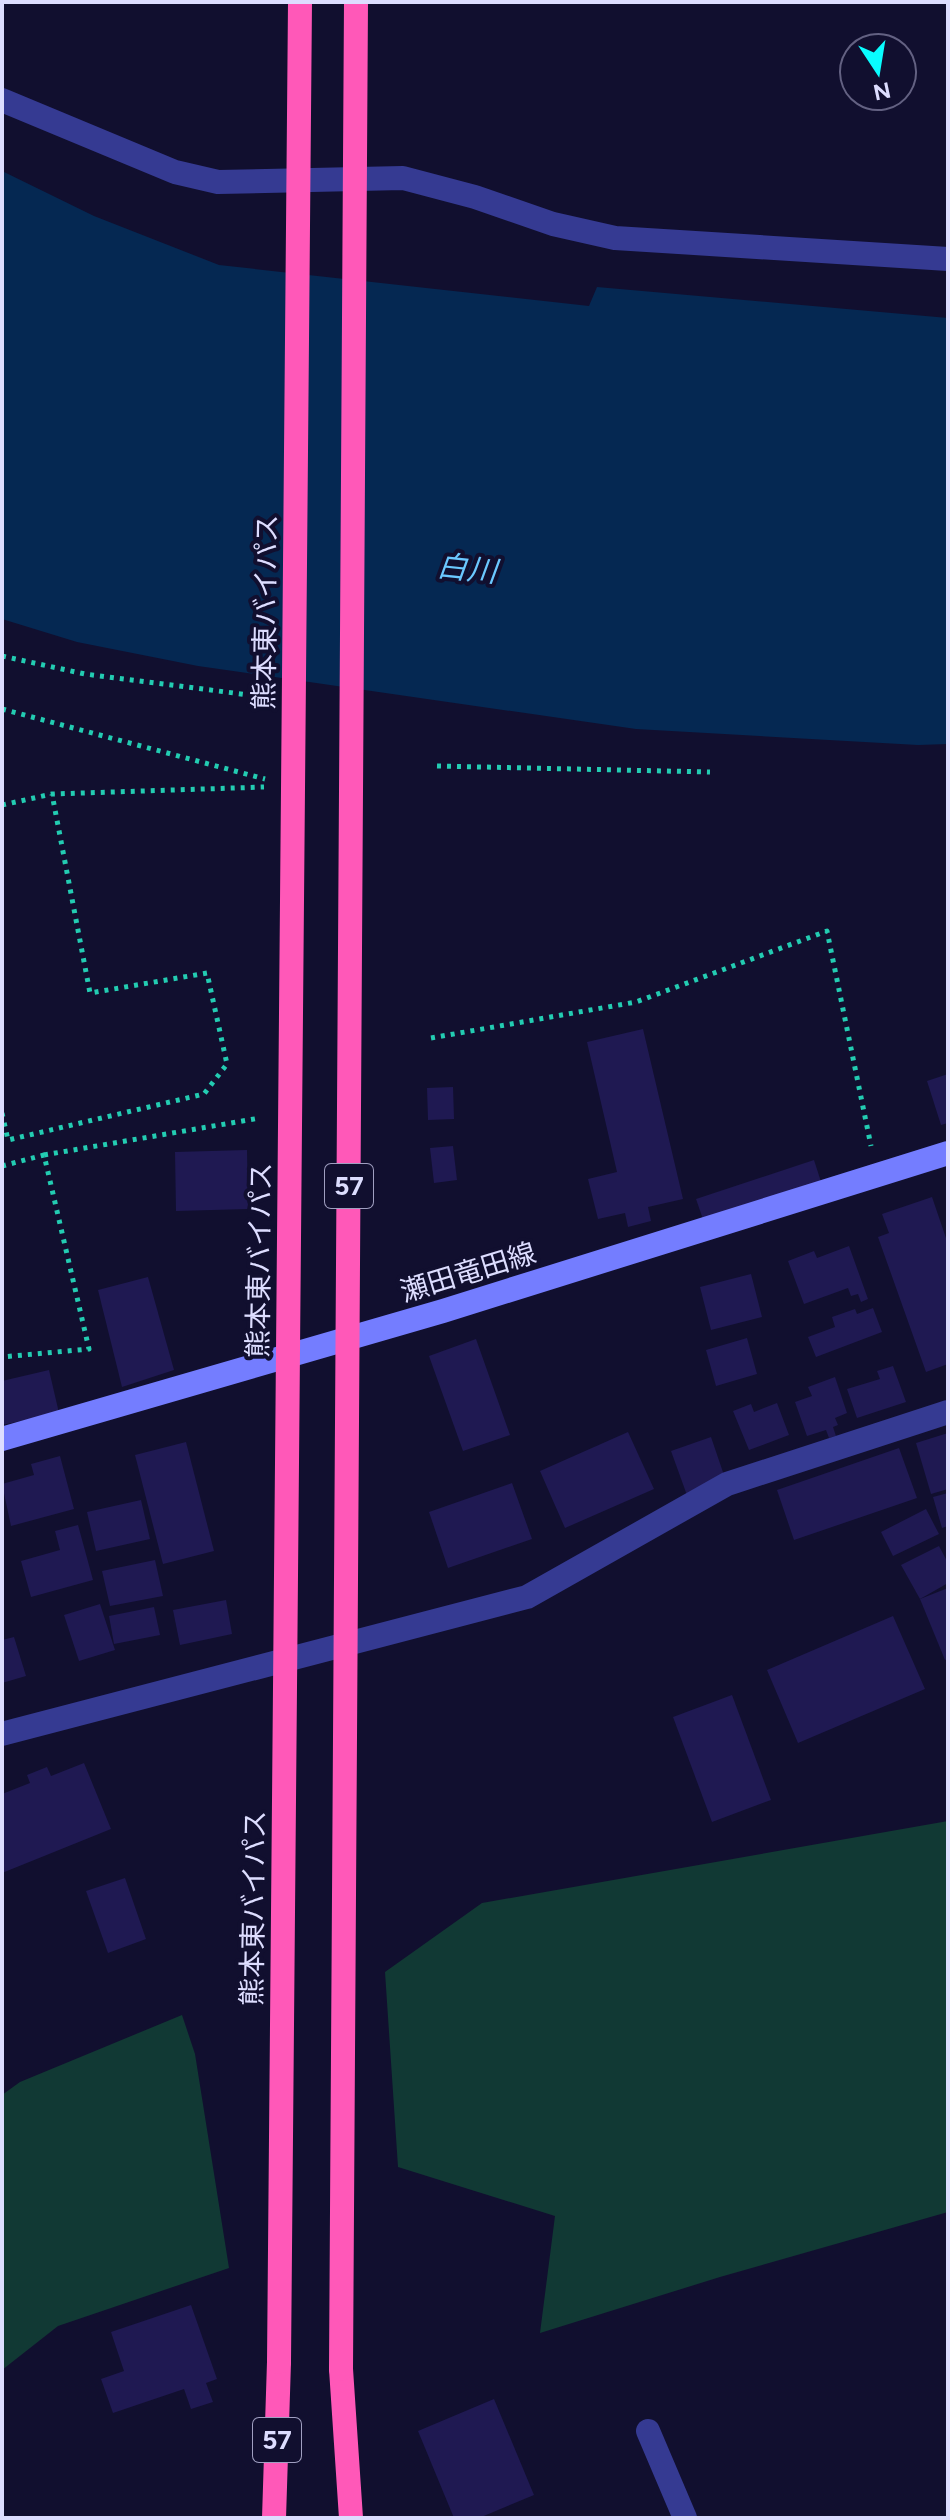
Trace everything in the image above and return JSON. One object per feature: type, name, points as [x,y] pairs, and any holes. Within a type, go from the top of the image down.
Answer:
[{"type":"highway","name":"熊本東バイパス","points":[[274,2518],[279,2362],[300,2]]},
{"type":"highway","name":"57","points":[[337,2518],[341,2369],[356,2]]},
{"type":"highway","points":[[341,2369],[351,2518]]},
{"type":"main road","name":"瀬田竜田線","points":[[2,1439],[443,1311],[948,1153]]},
{"type":"street","points":[[2,100],[175,172],[218,182],[403,178],[475,197],[553,224],[615,238],[948,259]]},
{"type":"street","points":[[2,1734],[527,1597],[727,1484],[948,1412]]},
{"type":"street","points":[[648,2431],[685,2518]]},
{"type":"path","points":[[2,656],[85,674],[294,701]]},
{"type":"path","points":[[2,709],[293,787]]},
{"type":"path","points":[[437,766],[710,772]]},
{"type":"path","points":[[2,805],[52,794],[293,787]]},
{"type":"path","points":[[2,1113],[8,1140],[204,1094],[227,1064],[207,973],[90,993],[52,794]]},
{"type":"path","points":[[431,1038],[636,1002],[827,931],[872,1154]]},
{"type":"path","points":[[2,1166],[44,1155],[290,1113]]},
{"type":"path","points":[[2,1357],[89,1349],[44,1155]]},
{"type":"green space","points":[[948,1821],[948,2212],[720,2277],[540,2333],[555,2216],[398,2167],[385,1972],[482,1903]]},
{"type":"green space","points":[[182,2015],[195,2054],[229,2268],[58,2326],[2,2370],[2,2095],[20,2082]]},
{"type":"water","name":"白川","points":[[2,171],[94,216],[219,265],[589,306],[597,287],[948,318],[948,744],[918,745],[636,729],[198,666],[77,642],[2,619]]},
{"type":"building","points":[[643,1029],[683,1199],[648,1207],[651,1221],[628,1227],[625,1213],[598,1219],[588,1179],[617,1172],[587,1042]]},
{"type":"building","points":[[948,1074],[948,1123],[941,1125],[927,1081]]},
{"type":"building","points":[[453,1087],[454,1119],[428,1120],[427,1088]]},
{"type":"building","points":[[453,1146],[457,1180],[434,1183],[430,1148]]},
{"type":"building","points":[[247,1150],[248,1209],[176,1211],[175,1152]]},
{"type":"building","points":[[814,1160],[823,1188],[706,1228],[696,1199]]},
{"type":"building","points":[[932,1197],[948,1244],[948,1364],[926,1372],[878,1237],[889,1233],[882,1214]]},
{"type":"building","points":[[849,1246],[868,1299],[861,1302],[858,1294],[851,1296],[848,1288],[804,1304],[788,1261],[814,1251],[817,1258]]},
{"type":"building","points":[[751,1274],[762,1317],[711,1330],[700,1287]]},
{"type":"building","points":[[148,1277],[174,1370],[122,1387],[98,1290]]},
{"type":"building","points":[[873,1308],[882,1332],[816,1357],[808,1337],[835,1327],[832,1317],[855,1309],[857,1314]]},
{"type":"building","points":[[747,1338],[757,1374],[716,1386],[706,1350]]},
{"type":"building","points":[[476,1339],[510,1435],[463,1451],[429,1356]]},
{"type":"building","points":[[893,1366],[906,1402],[857,1418],[847,1389],[880,1379],[877,1371]]},
{"type":"building","points":[[49,1370],[59,1413],[2,1425],[2,1381]]},
{"type":"building","points":[[835,1377],[847,1413],[835,1418],[838,1425],[833,1427],[836,1436],[829,1438],[826,1430],[807,1436],[795,1402],[812,1396],[808,1387]]},
{"type":"building","points":[[777,1403],[789,1435],[749,1450],[733,1411],[751,1404],[754,1412]]},
{"type":"building","points":[[628,1432],[654,1489],[565,1528],[540,1471]]},
{"type":"building","points":[[948,1433],[948,1489],[931,1494],[916,1443]]},
{"type":"building","points":[[711,1437],[727,1484],[688,1498],[671,1451]]},
{"type":"building","points":[[186,1442],[214,1551],[163,1564],[135,1455]]},
{"type":"building","points":[[899,1448],[917,1498],[794,1540],[777,1490]]},
{"type":"building","points":[[60,1456],[74,1509],[11,1526],[2,1484],[34,1475],[31,1464]]},
{"type":"building","points":[[512,1483],[532,1539],[448,1568],[429,1512]]},
{"type":"building","points":[[948,1493],[948,1526],[942,1528],[933,1497]]},
{"type":"building","points":[[141,1500],[150,1539],[96,1551],[87,1512]]},
{"type":"building","points":[[926,1509],[939,1534],[893,1556],[881,1532]]},
{"type":"building","points":[[78,1525],[93,1580],[31,1597],[21,1561],[60,1550],[55,1531]]},
{"type":"building","points":[[939,1546],[948,1563],[948,1583],[920,1599],[901,1565]]},
{"type":"building","points":[[155,1560],[163,1596],[110,1606],[102,1571]]},
{"type":"building","points":[[948,1588],[948,1659],[945,1660],[920,1599]]},
{"type":"building","points":[[226,1600],[232,1634],[180,1645],[173,1610]]},
{"type":"building","points":[[100,1604],[115,1650],[79,1661],[64,1615]]},
{"type":"building","points":[[154,1607],[160,1635],[114,1644],[109,1616]]},
{"type":"building","points":[[893,1616],[925,1689],[798,1743],[767,1670]]},
{"type":"building","points":[[14,1637],[26,1676],[2,1683],[2,1640]]},
{"type":"building","points":[[732,1695],[771,1800],[712,1822],[673,1717]]},
{"type":"building","points":[[84,1763],[111,1829],[2,1873],[2,1794],[30,1783],[27,1775],[47,1767],[51,1776]]},
{"type":"building","points":[[125,1878],[146,1939],[108,1953],[86,1891]]},
{"type":"building","points":[[191,2305],[217,2379],[206,2383],[213,2402],[191,2409],[184,2389],[113,2413],[101,2379],[124,2371],[111,2332]]},
{"type":"building","points":[[494,2399],[534,2495],[479,2518],[454,2518],[418,2431]]}]
